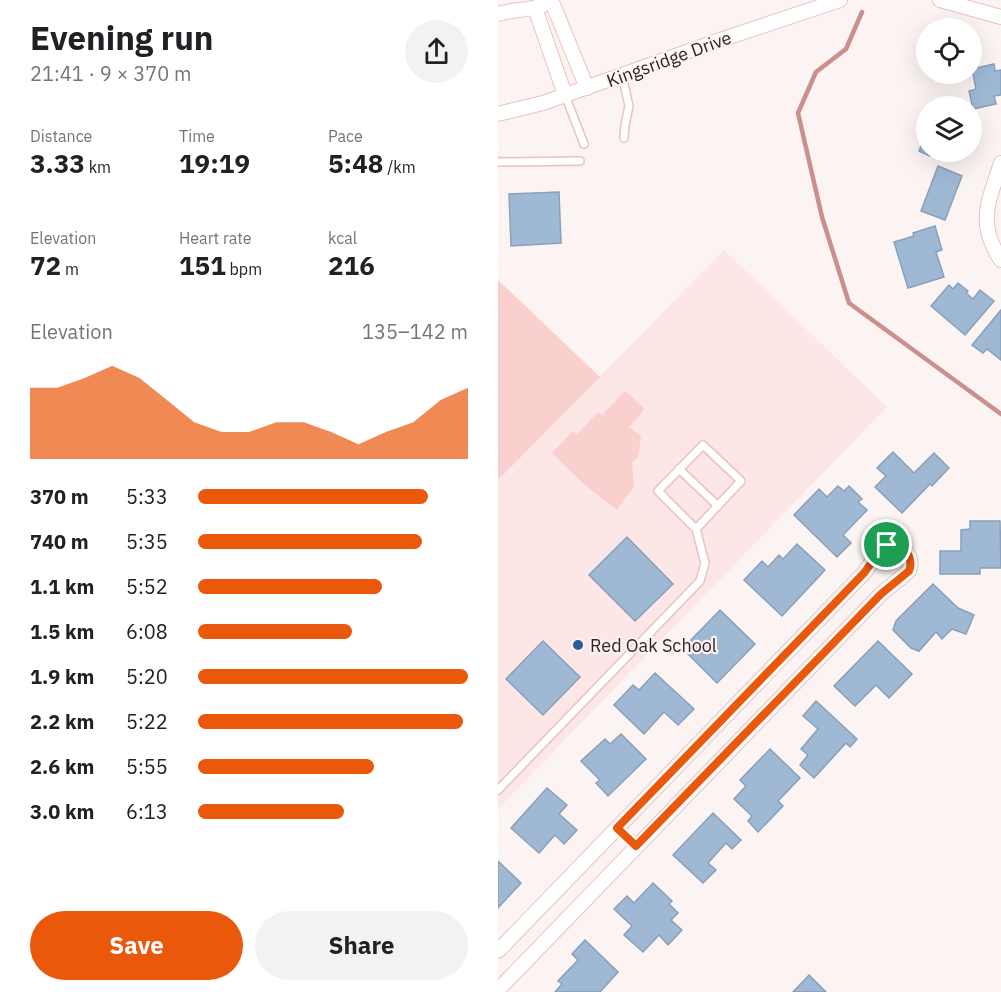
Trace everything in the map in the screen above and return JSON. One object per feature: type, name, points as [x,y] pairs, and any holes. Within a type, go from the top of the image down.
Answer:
[{"type":"street","name":"Kingsridge Drive","points":[[498,114],[543,103],[840,0]]},
{"type":"street","points":[[940,0],[1001,17]]},
{"type":"street","points":[[498,14],[510,10],[536,8],[554,1],[587,88]]},
{"type":"street","points":[[536,8],[565,95]]},
{"type":"street","points":[[1001,163],[987,210],[986,222],[990,240],[1001,260]]},
{"type":"street","points":[[498,951],[864,573],[883,547],[894,544],[904,549],[911,560],[909,571],[881,594],[498,990]]},
{"type":"lane","points":[[551,55],[571,48]]},
{"type":"lane","points":[[622,75],[629,106],[624,138]]},
{"type":"lane","points":[[565,95],[584,144]]},
{"type":"lane","points":[[498,162],[580,161]]},
{"type":"lane","points":[[498,790],[700,581],[705,563],[696,529],[658,492],[703,445],[741,481],[696,529]]},
{"type":"lane","points":[[679,469],[718,506]]},
{"type":"lane","points":[[617,828],[636,846]]},
{"type":"shaded area","name":"Red Oak School","points":[[724,250],[887,407],[498,809],[498,480]]},
{"type":"shaded area","points":[[498,280],[600,377],[498,480]]},
{"type":"shaded area","points":[[625,391],[644,408],[629,427],[641,436],[638,457],[632,462],[634,487],[617,510],[585,485],[552,453],[573,431],[577,434],[598,412],[602,415]]},
{"type":"building","points":[[994,64],[995,71],[1001,70],[1001,95],[994,96],[996,104],[982,107],[982,96],[970,96],[969,91],[976,89],[975,84],[982,84],[982,67]]},
{"type":"building","points":[[938,166],[962,176],[945,220],[921,211]]},
{"type":"building","points":[[559,192],[561,243],[511,246],[509,194]]},
{"type":"building","points":[[935,226],[942,250],[936,252],[944,277],[908,288],[894,242]]},
{"type":"building","points":[[958,283],[968,291],[966,293],[973,299],[980,290],[994,301],[965,335],[931,306],[949,285],[953,289]]},
{"type":"building","points":[[1001,310],[1001,360],[987,349],[983,353],[972,345]]},
{"type":"building","points":[[893,452],[914,473],[934,453],[949,468],[902,513],[875,487],[886,476],[877,468]]},
{"type":"building","points":[[838,486],[844,491],[849,486],[862,499],[858,502],[867,510],[843,535],[851,543],[837,557],[794,515],[819,489],[827,497]]},
{"type":"building","points":[[970,521],[1000,521],[1001,568],[980,568],[980,574],[940,574],[940,551],[961,551],[961,530],[970,529]]},
{"type":"building","points":[[627,537],[673,584],[635,621],[589,575]]},
{"type":"building","points":[[797,544],[825,570],[782,616],[744,580],[762,561],[768,567],[779,555],[783,559]]},
{"type":"building","points":[[933,584],[958,608],[974,615],[966,634],[952,629],[942,639],[936,632],[919,651],[911,648],[893,630],[896,621]]},
{"type":"building","points":[[720,610],[755,644],[717,683],[688,654],[697,646],[691,640]]},
{"type":"building","points":[[543,641],[580,677],[543,715],[506,679]]},
{"type":"building","points":[[878,641],[912,674],[889,698],[876,685],[855,706],[834,686]]},
{"type":"building","points":[[655,673],[694,709],[678,725],[664,712],[644,734],[614,705],[633,685],[639,690]]},
{"type":"building","points":[[816,701],[857,739],[850,747],[846,743],[814,778],[800,765],[808,755],[801,749],[818,729],[803,716]]},
{"type":"building","points":[[621,734],[646,759],[608,796],[596,783],[600,780],[581,761],[605,739],[610,744]]},
{"type":"building","points":[[770,749],[800,778],[778,801],[783,806],[758,832],[748,821],[752,816],[734,799],[746,786],[740,780]]},
{"type":"building","points":[[547,788],[567,805],[559,814],[577,830],[564,844],[555,835],[539,853],[511,828]]},
{"type":"building","points":[[713,813],[741,840],[732,849],[726,843],[708,863],[716,870],[703,883],[673,855]]},
{"type":"building","points":[[498,861],[521,883],[498,908]]},
{"type":"building","points":[[653,883],[672,901],[669,904],[678,913],[671,920],[682,930],[668,945],[659,935],[643,952],[624,935],[632,926],[614,909],[627,896],[634,903]]},
{"type":"building","points":[[585,940],[618,972],[600,992],[555,992],[562,984],[558,981],[578,960],[572,954]]},
{"type":"building","points":[[809,975],[826,992],[793,992]]},
{"type":"waterway","points":[[862,12],[846,49],[816,72],[798,113],[822,217],[849,303],[1001,414]]},
{"type":"place","name":"Red Oak School","points":[[578,645]]},
{"type":"route","points":[[887,545],[899,545],[904,549],[911,560],[909,571],[881,594],[636,846],[617,828],[864,573],[883,547],[887,545]]}]
